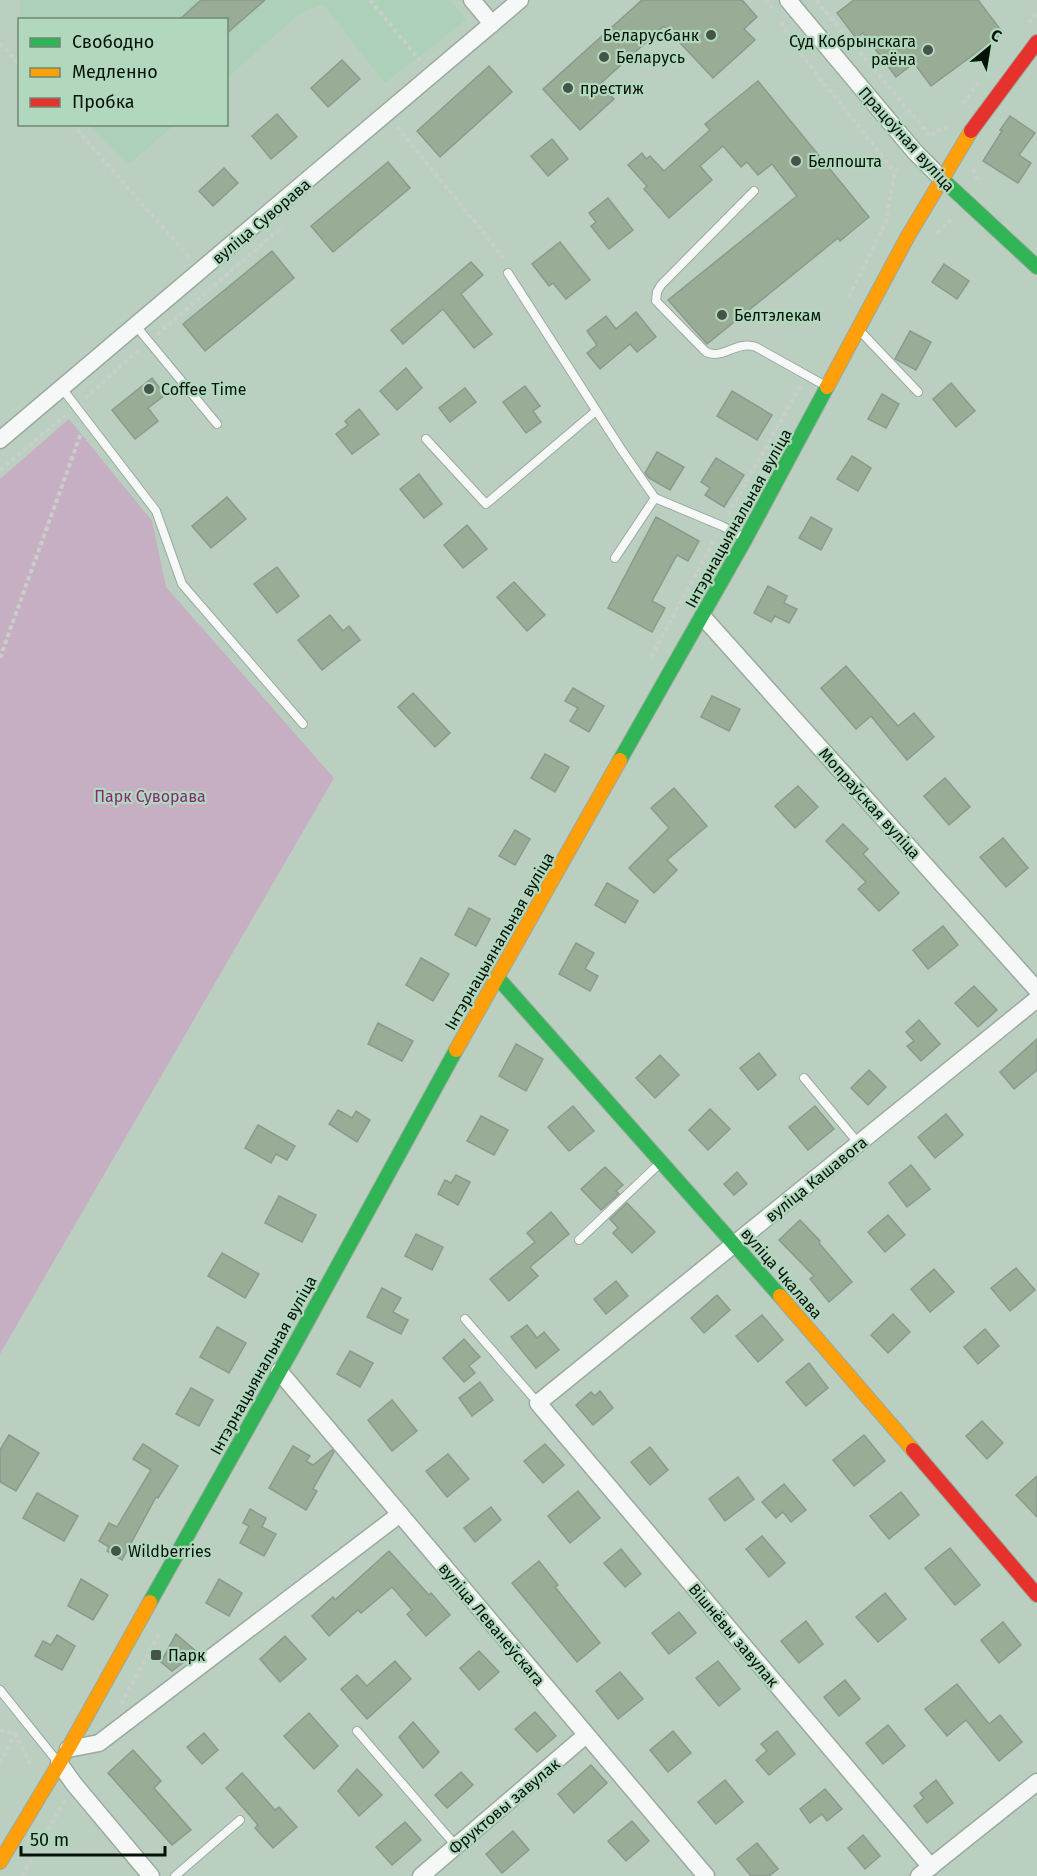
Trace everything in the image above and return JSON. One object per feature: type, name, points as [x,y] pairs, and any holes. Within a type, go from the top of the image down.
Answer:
[{"type":"main road","name":"Інтэрнацыянальная вуліца","points":[[0,1862],[64,1756],[497,977],[702,617],[941,178],[967,137],[1037,42]]},
{"type":"main road","name":"Працоўная вуліца","points":[[941,178],[1037,267]]},
{"type":"main road","name":"вуліца Чкалава","points":[[497,977],[735,1244],[1037,1595]]},
{"type":"street","points":[[472,0],[492,24]]},
{"type":"street","name":"вуліца Суворава","points":[[0,440],[520,0]]},
{"type":"street","name":"Працоўная вуліца","points":[[788,0],[915,152],[941,178]]},
{"type":"street","name":"Мопраўская вуліца","points":[[702,617],[1037,990]]},
{"type":"street","name":"вуліца Кашавога","points":[[538,1403],[1037,999]]},
{"type":"street","name":"вуліца Леванеўскага","points":[[279,1371],[706,1876]]},
{"type":"street","name":"Вішнёвы завулак","points":[[538,1403],[930,1873]]},
{"type":"street","points":[[151,1876],[74,1784],[64,1756],[99,1743],[400,1514]]},
{"type":"street","name":"Фруктовы завулак","points":[[421,1876],[586,1735]]},
{"type":"street","points":[[930,1873],[1037,1782]]},
{"type":"lane","points":[[754,191],[661,285],[656,301],[706,352],[712,355],[720,354],[747,344],[827,387]]},
{"type":"lane","points":[[508,273],[596,411],[655,498],[746,538]]},
{"type":"lane","points":[[136,326],[217,424]]},
{"type":"lane","points":[[858,329],[918,392]]},
{"type":"lane","points":[[61,387],[156,511],[182,584],[303,724]]},
{"type":"lane","points":[[426,440],[486,504],[596,411]]},
{"type":"lane","points":[[615,558],[655,498]]},
{"type":"lane","points":[[804,1078],[859,1145]]},
{"type":"lane","points":[[579,1240],[662,1162]]},
{"type":"lane","points":[[465,1319],[538,1403]]},
{"type":"lane","points":[[0,1690],[26,1724],[64,1756]]},
{"type":"lane","points":[[357,1731],[456,1846]]},
{"type":"lane","points":[[175,1876],[240,1820]]},
{"type":"path","points":[[370,0],[432,75]]},
{"type":"path","points":[[765,0],[774,10]]},
{"type":"path","points":[[816,0],[931,137]]},
{"type":"path","points":[[779,19],[800,53],[895,172]]},
{"type":"path","points":[[0,43],[18,63]]},
{"type":"path","points":[[385,115],[489,238],[504,259],[508,273]]},
{"type":"path","points":[[389,135],[406,120]]},
{"type":"path","points":[[74,126],[201,271]]},
{"type":"path","points":[[0,470],[288,222]]},
{"type":"path","points":[[0,658],[86,419]]},
{"type":"path","points":[[0,1763],[15,1734],[26,1724]]},
{"type":"path","points":[[0,1730],[15,1734],[33,1770]]},
{"type":"shaded area","points":[[20,0],[450,0],[466,20],[385,83],[323,4],[299,14],[228,77],[228,18],[20,18]]},
{"type":"shaded area","points":[[91,126],[173,126],[129,164]]},
{"type":"green space","name":"Парк Суворава","points":[[69,419],[152,521],[166,587],[334,778],[0,1354],[0,479]]},
{"type":"building","points":[[201,0],[265,0],[228,32],[228,18],[181,18]]},
{"type":"building","points":[[642,0],[742,0],[757,17],[744,29],[755,40],[713,78],[664,26],[600,84],[614,99],[580,130],[543,89]]},
{"type":"building","name":"Суд Кобрынскага раёна","points":[[854,0],[978,0],[1003,33],[931,86],[914,63],[896,77],[863,33],[856,38],[837,13]]},
{"type":"building","points":[[342,60],[360,79],[328,107],[311,88]]},
{"type":"building","points":[[489,66],[512,92],[440,157],[417,131]]},
{"type":"building","points":[[758,81],[869,217],[840,241],[838,238],[707,344],[668,300],[797,196],[772,164],[758,175],[747,162],[741,167],[723,146],[700,166],[712,180],[669,218],[644,189],[647,186],[628,165],[642,153],[646,159],[650,156],[664,171],[710,130],[705,124]]},
{"type":"building","points":[[277,114],[297,137],[271,159],[252,136]]},
{"type":"building","points":[[1010,116],[1035,133],[1019,155],[1031,163],[1018,183],[983,161]]},
{"type":"building","points":[[552,139],[568,159],[548,176],[531,156]]},
{"type":"building","points":[[388,162],[410,188],[333,252],[311,226]]},
{"type":"building","points":[[224,168],[238,183],[213,206],[199,191]]},
{"type":"building","points":[[608,198],[633,230],[609,249],[591,226],[596,222],[589,213]]},
{"type":"building","points":[[560,242],[590,280],[566,299],[553,283],[549,286],[532,264]]},
{"type":"building","points":[[272,251],[294,278],[205,351],[183,324]]},
{"type":"building","points":[[471,262],[483,275],[461,294],[492,334],[474,348],[443,309],[403,344],[391,330]]},
{"type":"building","points":[[944,264],[969,281],[957,299],[932,282]]},
{"type":"building","points":[[636,312],[656,337],[637,352],[630,344],[600,369],[587,353],[597,345],[587,331],[606,316],[616,329]]},
{"type":"building","points":[[910,331],[931,342],[916,370],[895,359]]},
{"type":"building","points":[[406,368],[422,388],[397,410],[380,391]]},
{"type":"building","points":[[152,378],[165,395],[148,408],[158,421],[135,439],[112,410]]},
{"type":"building","points":[[951,383],[975,411],[956,427],[933,399]]},
{"type":"building","points":[[525,386],[540,406],[533,411],[541,422],[526,433],[503,402]]},
{"type":"building","points":[[465,388],[476,402],[450,422],[439,408]]},
{"type":"building","points":[[732,391],[772,415],[757,440],[717,416]]},
{"type":"building","points":[[882,394],[899,404],[886,428],[868,419]]},
{"type":"building","points":[[359,409],[379,434],[352,454],[336,434],[348,425],[345,421]]},
{"type":"building","points":[[657,452],[684,467],[670,490],[649,478],[645,473]]},
{"type":"building","points":[[852,456],[871,468],[858,491],[837,479]]},
{"type":"building","points":[[716,458],[744,475],[724,507],[705,495],[710,488],[701,482]]},
{"type":"building","points":[[419,474],[442,504],[424,518],[400,489]]},
{"type":"building","points":[[227,497],[246,519],[211,548],[192,526]]},
{"type":"building","points":[[656,517],[699,541],[688,561],[677,555],[652,601],[665,608],[652,632],[608,608]]},
{"type":"building","points":[[811,517],[832,529],[821,550],[799,538]]},
{"type":"building","points":[[467,525],[487,549],[463,568],[444,545]]},
{"type":"building","points":[[277,567],[299,596],[277,613],[254,584]]},
{"type":"building","points":[[514,582],[545,615],[527,631],[497,597]]},
{"type":"building","points":[[768,586],[787,596],[784,603],[797,609],[789,623],[775,616],[771,622],[754,613]]},
{"type":"building","points":[[330,615],[343,631],[349,626],[360,640],[322,670],[298,640]]},
{"type":"building","points":[[846,666],[898,726],[914,713],[934,737],[907,760],[871,716],[856,729],[821,688]]},
{"type":"building","points":[[573,688],[604,706],[589,732],[570,721],[578,708],[565,701]]},
{"type":"building","points":[[413,693],[450,733],[435,747],[398,707]]},
{"type":"building","points":[[712,696],[740,709],[729,731],[701,717]]},
{"type":"building","points":[[545,754],[569,767],[555,792],[531,778]]},
{"type":"building","points":[[945,778],[970,807],[949,825],[924,796]]},
{"type":"building","points":[[798,786],[818,807],[795,828],[775,806]]},
{"type":"building","points":[[674,788],[707,826],[667,860],[677,870],[654,893],[629,868],[669,828],[651,808]]},
{"type":"building","points":[[843,824],[868,849],[863,854],[899,893],[879,911],[858,889],[866,882],[826,841]]},
{"type":"building","points":[[515,830],[530,839],[515,865],[499,856]]},
{"type":"building","points":[[1003,838],[1028,868],[1006,887],[980,857]]},
{"type":"building","points":[[607,883],[638,901],[625,923],[595,905]]},
{"type":"building","points":[[469,908],[490,919],[476,946],[455,935]]},
{"type":"building","points":[[943,926],[958,945],[928,969],[913,950]]},
{"type":"building","points":[[576,943],[594,953],[585,969],[598,976],[590,991],[559,974]]},
{"type":"building","points":[[421,958],[449,974],[433,1001],[406,985]]},
{"type":"building","points":[[974,986],[997,1010],[978,1027],[955,1003]]},
{"type":"building","points":[[919,1020],[940,1044],[921,1061],[907,1046],[914,1041],[906,1032]]},
{"type":"building","points":[[378,1023],[413,1041],[402,1061],[368,1044]]},
{"type":"building","points":[[1037,1039],[1037,1070],[1014,1089],[1000,1072]]},
{"type":"building","points":[[516,1044],[543,1059],[526,1091],[499,1076]]},
{"type":"building","points":[[759,1053],[776,1075],[758,1090],[740,1068]]},
{"type":"building","points":[[660,1055],[679,1075],[655,1098],[636,1078]]},
{"type":"building","points":[[869,1070],[886,1087],[868,1105],[851,1088]]},
{"type":"building","points":[[573,1106],[594,1131],[569,1151],[548,1127]]},
{"type":"building","points":[[815,1106],[834,1129],[808,1150],[789,1127]]},
{"type":"building","points":[[710,1109],[730,1129],[708,1150],[689,1130]]},
{"type":"building","points":[[338,1110],[352,1118],[356,1111],[370,1120],[357,1142],[329,1124]]},
{"type":"building","points":[[946,1114],[963,1135],[935,1158],[918,1137]]},
{"type":"building","points":[[481,1116],[508,1130],[494,1155],[467,1141]]},
{"type":"building","points":[[258,1125],[295,1146],[287,1160],[276,1154],[271,1163],[245,1148]]},
{"type":"building","points":[[911,1165],[930,1189],[907,1207],[889,1183]]},
{"type":"building","points":[[605,1167],[623,1185],[616,1191],[619,1194],[601,1210],[581,1189]]},
{"type":"building","points":[[737,1172],[747,1184],[734,1195],[724,1184]]},
{"type":"building","points":[[456,1175],[470,1182],[458,1205],[438,1194],[445,1180],[451,1183]]},
{"type":"building","points":[[279,1196],[316,1215],[302,1242],[265,1223]]},
{"type":"building","points":[[627,1203],[655,1232],[632,1253],[613,1233],[618,1228],[610,1219]]},
{"type":"building","points":[[551,1212],[569,1234],[530,1267],[538,1276],[509,1301],[490,1279],[535,1242],[527,1233]]},
{"type":"building","points":[[888,1215],[905,1235],[885,1252],[868,1232]]},
{"type":"building","points":[[800,1220],[820,1241],[819,1243],[852,1282],[829,1302],[810,1279],[814,1276],[779,1240]]},
{"type":"building","points":[[416,1234],[443,1247],[432,1270],[405,1256]]},
{"type":"building","points":[[222,1253],[259,1274],[245,1298],[208,1276]]},
{"type":"building","points":[[1016,1268],[1035,1290],[1010,1311],[991,1288]]},
{"type":"building","points":[[934,1269],[954,1292],[930,1312],[911,1289]]},
{"type":"building","points":[[616,1281],[628,1296],[606,1314],[594,1299]]},
{"type":"building","points":[[382,1288],[401,1298],[393,1312],[408,1320],[401,1334],[367,1317]]},
{"type":"building","points":[[717,1295],[730,1310],[704,1333],[691,1318]]},
{"type":"building","points":[[893,1314],[910,1332],[888,1353],[871,1335]]},
{"type":"building","points":[[762,1315],[783,1340],[758,1362],[736,1336]]},
{"type":"building","points":[[527,1325],[537,1338],[544,1332],[559,1350],[536,1368],[511,1337]]},
{"type":"building","points":[[217,1327],[246,1343],[229,1373],[200,1357]]},
{"type":"building","points":[[985,1329],[999,1346],[978,1364],[964,1347]]},
{"type":"building","points":[[464,1339],[480,1357],[469,1366],[475,1373],[464,1382],[443,1358]]},
{"type":"building","points":[[350,1351],[373,1363],[360,1387],[337,1374]]},
{"type":"building","points":[[809,1363],[828,1388],[806,1406],[786,1382]]},
{"type":"building","points":[[480,1382],[493,1400],[472,1416],[459,1398]]},
{"type":"building","points":[[191,1388],[213,1400],[199,1426],[176,1414]]},
{"type":"building","points":[[600,1391],[613,1408],[593,1425],[576,1405],[591,1392],[595,1396]]},
{"type":"building","points":[[392,1400],[417,1431],[392,1451],[368,1420]]},
{"type":"building","points":[[982,1421],[1003,1443],[987,1459],[966,1436]]},
{"type":"building","points":[[9,1435],[39,1453],[16,1491],[0,1482],[0,1450]]},
{"type":"building","points":[[864,1435],[885,1461],[854,1486],[833,1460]]},
{"type":"building","points":[[143,1444],[178,1466],[158,1498],[156,1497],[122,1560],[107,1551],[109,1547],[99,1541],[109,1523],[117,1527],[151,1470],[133,1459]]},
{"type":"building","points":[[545,1444],[564,1465],[543,1483],[524,1461]]},
{"type":"building","points":[[293,1446],[310,1456],[306,1461],[313,1465],[332,1450],[334,1452],[313,1489],[317,1491],[306,1510],[269,1488]]},
{"type":"building","points":[[650,1447],[668,1470],[650,1485],[631,1462]]},
{"type":"building","points":[[448,1454],[469,1479],[447,1497],[426,1471]]},
{"type":"building","points":[[1037,1476],[1037,1517],[1016,1495]]},
{"type":"building","points":[[738,1477],[754,1499],[725,1521],[709,1499]]},
{"type":"building","points":[[784,1484],[806,1510],[791,1522],[783,1512],[776,1518],[762,1502]]},
{"type":"building","points":[[578,1491],[600,1518],[570,1543],[548,1516]]},
{"type":"building","points":[[901,1492],[919,1515],[889,1539],[870,1516]]},
{"type":"building","points":[[37,1493],[78,1516],[64,1541],[23,1518]]},
{"type":"building","points":[[491,1507],[501,1520],[475,1542],[464,1528]]},
{"type":"building","points":[[250,1509],[266,1518],[262,1527],[276,1534],[264,1556],[240,1543],[249,1526],[243,1523]]},
{"type":"building","points":[[762,1536],[785,1563],[769,1577],[746,1549]]},
{"type":"building","points":[[950,1548],[980,1585],[955,1605],[925,1568]]},
{"type":"building","points":[[621,1549],[641,1574],[625,1587],[604,1563]]},
{"type":"building","points":[[389,1551],[450,1615],[426,1636],[407,1614],[412,1610],[392,1587],[361,1613],[358,1610],[329,1636],[312,1616],[333,1597],[335,1600]]},
{"type":"building","points":[[539,1561],[558,1585],[555,1587],[600,1643],[577,1662],[512,1583]]},
{"type":"building","points":[[81,1579],[108,1595],[93,1620],[68,1606]]},
{"type":"building","points":[[219,1579],[242,1593],[229,1616],[206,1603]]},
{"type":"building","points":[[885,1593],[906,1619],[878,1642],[856,1617]]},
{"type":"building","points":[[679,1612],[696,1633],[669,1654],[652,1633]]},
{"type":"building","points":[[806,1621],[823,1644],[799,1663],[781,1641]]},
{"type":"building","points":[[1003,1622],[1021,1645],[999,1663],[981,1640]]},
{"type":"building","points":[[176,1634],[197,1652],[172,1671],[161,1662]]},
{"type":"building","points":[[57,1635],[75,1646],[62,1670],[35,1656],[43,1641],[51,1645]]},
{"type":"building","points":[[285,1636],[306,1659],[280,1682],[260,1659]]},
{"type":"building","points":[[479,1651],[499,1672],[479,1690],[460,1668]]},
{"type":"building","points":[[395,1661],[411,1679],[367,1719],[341,1689],[357,1675],[367,1686]]},
{"type":"building","points":[[718,1661],[740,1689],[719,1706],[696,1678]]},
{"type":"building","points":[[620,1672],[643,1699],[618,1719],[596,1691]]},
{"type":"building","points":[[845,1680],[860,1699],[839,1716],[824,1697]]},
{"type":"building","points":[[957,1684],[989,1724],[1000,1715],[1022,1742],[999,1761],[966,1720],[947,1736],[925,1709]]},
{"type":"building","points":[[535,1712],[556,1736],[537,1752],[515,1729]]},
{"type":"building","points":[[309,1713],[338,1746],[314,1769],[284,1736]]},
{"type":"building","points":[[413,1722],[439,1752],[423,1768],[399,1737]]},
{"type":"building","points":[[888,1725],[905,1746],[883,1764],[866,1743]]},
{"type":"building","points":[[673,1731],[691,1753],[668,1772],[650,1750]]},
{"type":"building","points":[[777,1731],[795,1754],[769,1775],[756,1760],[767,1751],[761,1744]]},
{"type":"building","points":[[204,1733],[218,1750],[202,1764],[187,1747]]},
{"type":"building","points":[[133,1750],[161,1781],[154,1788],[191,1830],[172,1845],[108,1773]]},
{"type":"building","points":[[591,1765],[607,1783],[574,1813],[558,1794]]},
{"type":"building","points":[[357,1769],[382,1795],[359,1816],[338,1791]]},
{"type":"building","points":[[461,1772],[473,1785],[447,1808],[435,1795]]},
{"type":"building","points":[[242,1773],[275,1810],[279,1807],[297,1827],[273,1848],[255,1828],[258,1825],[226,1788]]},
{"type":"building","points":[[725,1780],[743,1802],[716,1824],[698,1802]]},
{"type":"building","points":[[936,1780],[953,1803],[927,1823],[914,1806],[924,1798],[920,1793]]},
{"type":"building","points":[[825,1789],[842,1809],[827,1821],[822,1814],[810,1823],[800,1809]]},
{"type":"building","points":[[632,1821],[649,1841],[626,1861],[608,1841]]},
{"type":"building","points":[[405,1822],[421,1840],[392,1865],[376,1847]]},
{"type":"building","points":[[513,1831],[529,1850],[502,1873],[486,1854]]},
{"type":"building","points":[[863,1835],[880,1856],[865,1869],[848,1848]]},
{"type":"building","points":[[757,1843],[778,1869],[769,1876],[751,1876],[737,1859]]},
{"type":"traffic: fast","points":[[941,178],[1037,267]]},
{"type":"traffic: fast","points":[[620,760],[746,538],[827,387]]},
{"type":"traffic: fast","points":[[497,977],[780,1296]]},
{"type":"traffic: fast","points":[[150,1602],[456,1050]]},
{"type":"traffic: slow","points":[[827,387],[908,236],[971,131]]},
{"type":"traffic: slow","points":[[456,1050],[620,760]]},
{"type":"traffic: slow","points":[[780,1296],[913,1450]]},
{"type":"traffic: slow","points":[[0,1862],[68,1749],[150,1602]]},
{"type":"traffic: jam","points":[[971,131],[1037,42]]},
{"type":"traffic: jam","points":[[913,1450],[1037,1595]]},
{"type":"place","name":"Беларусбанк","points":[[711,35]]},
{"type":"place","name":"Суд Кобрынскага раёна","points":[[928,50]]},
{"type":"place","name":"Беларусь","points":[[604,57]]},
{"type":"place","name":"престиж","points":[[568,88]]},
{"type":"place","name":"Белпошта","points":[[796,161]]},
{"type":"place","name":"Белтэлекам","points":[[722,315]]},
{"type":"place","name":"Coffee Time","points":[[149,389]]},
{"type":"place","name":"Wildberries","points":[[116,1551]]},
{"type":"place","name":"Парк","points":[[156,1655]]}]
